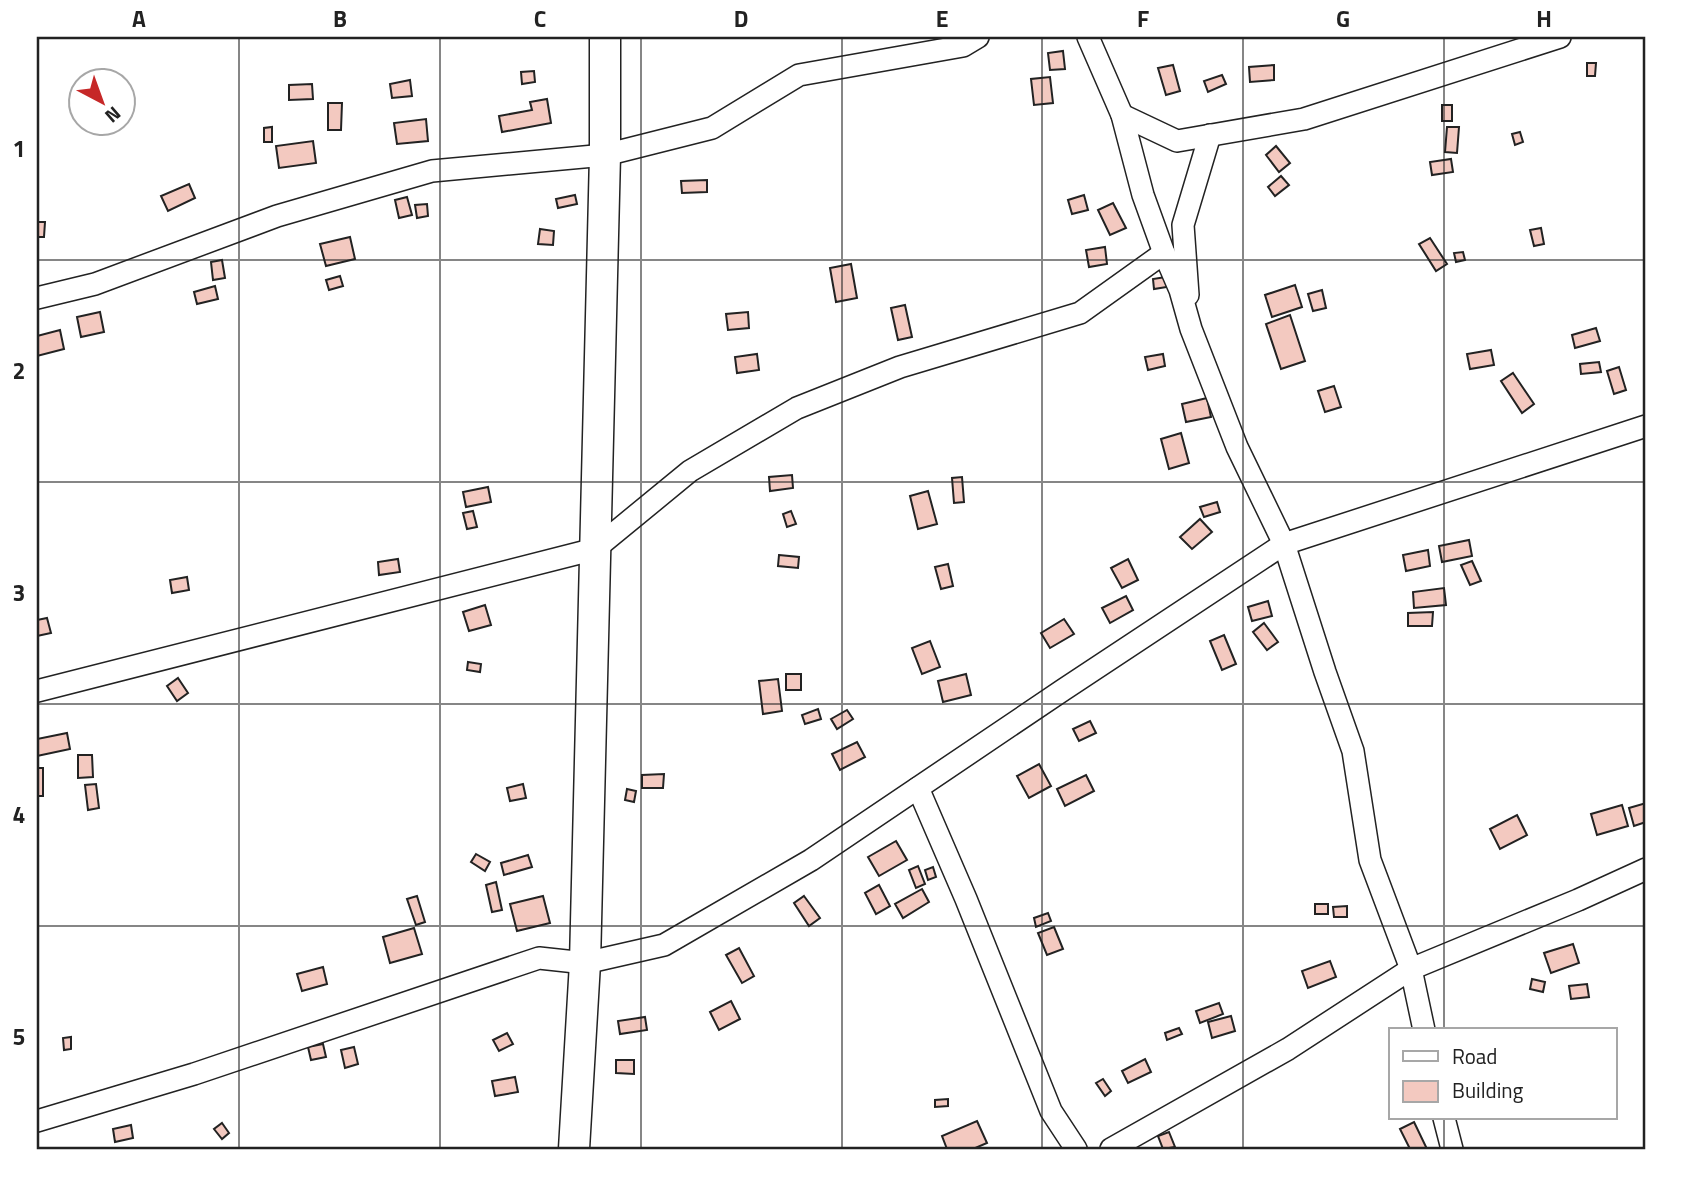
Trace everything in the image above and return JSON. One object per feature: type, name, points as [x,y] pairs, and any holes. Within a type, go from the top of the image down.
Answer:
[{"type":"street","points":[[574,1149],[585,963],[605,155],[605,37]]},
{"type":"street","points":[[37,298],[95,284],[277,216],[432,171],[605,155],[712,128],[799,75],[963,46],[978,37]]},
{"type":"street","points":[[1088,37],[1122,115],[1143,195],[1180,290],[1191,329],[1237,447],[1284,544],[1353,751],[1370,860],[1411,969],[1424,1028]]},
{"type":"street","points":[[1122,115],[1177,141],[1304,119],[1560,37]]},
{"type":"street","points":[[1191,329],[1183,225],[1210,135]]},
{"type":"street","points":[[37,691],[595,549],[690,471],[797,408],[900,367],[1080,313],[1164,253]]},
{"type":"street","points":[[37,1121],[194,1074],[539,958],[585,963],[664,945],[811,859],[1284,544],[1646,426]]},
{"type":"street","points":[[918,788],[966,899],[1051,1111],[1076,1149]]},
{"type":"street","points":[[1111,1149],[1288,1049],[1411,969],[1646,869]]},
{"type":"street","points":[[1445,1120],[1452,1149]]},
{"type":"building","points":[[1063,51],[1065,69],[1050,70],[1048,53]]},
{"type":"building","points":[[1587,63],[1596,63],[1595,76],[1587,76]]},
{"type":"building","points":[[1173,65],[1180,91],[1166,95],[1158,68]]},
{"type":"building","points":[[1274,65],[1274,80],[1250,82],[1249,67]]},
{"type":"building","points":[[534,71],[535,82],[522,84],[521,72]]},
{"type":"building","points":[[1222,75],[1226,84],[1208,92],[1204,81]]},
{"type":"building","points":[[1050,77],[1053,103],[1034,105],[1031,79]]},
{"type":"building","points":[[410,80],[412,96],[392,98],[390,84]]},
{"type":"building","points":[[312,84],[313,99],[289,100],[289,85]]},
{"type":"building","points":[[547,99],[551,123],[502,132],[499,116],[532,110],[530,102]]},
{"type":"building","points":[[328,103],[342,103],[341,130],[328,130]]},
{"type":"building","points":[[1442,105],[1452,105],[1452,121],[1442,121]]},
{"type":"building","points":[[426,119],[428,141],[397,144],[394,123]]},
{"type":"building","points":[[272,127],[272,142],[264,142],[264,128]]},
{"type":"building","points":[[1447,127],[1459,127],[1457,153],[1445,152]]},
{"type":"building","points":[[1520,132],[1523,142],[1515,145],[1512,134]]},
{"type":"building","points":[[313,141],[316,163],[279,168],[276,146]]},
{"type":"building","points":[[1276,146],[1290,163],[1279,172],[1266,155]]},
{"type":"building","points":[[1451,159],[1453,172],[1432,175],[1430,162]]},
{"type":"building","points":[[1281,176],[1289,185],[1275,196],[1268,187]]},
{"type":"building","points":[[707,180],[707,192],[682,193],[681,181]]},
{"type":"building","points":[[189,184],[195,198],[168,211],[161,196]]},
{"type":"building","points":[[575,195],[577,204],[558,208],[556,199]]},
{"type":"building","points":[[1084,195],[1088,210],[1072,214],[1068,200]]},
{"type":"building","points":[[407,197],[412,215],[399,218],[395,200]]},
{"type":"building","points":[[1113,203],[1126,228],[1110,235],[1098,210]]},
{"type":"building","points":[[427,204],[428,216],[417,218],[415,205]]},
{"type":"building","points":[[37,222],[45,222],[44,237],[37,237]]},
{"type":"building","points":[[1541,228],[1544,244],[1534,246],[1530,230]]},
{"type":"building","points":[[540,229],[554,231],[553,245],[538,244]]},
{"type":"building","points":[[350,237],[355,259],[326,266],[320,244]]},
{"type":"building","points":[[1430,238],[1447,264],[1436,271],[1419,244]]},
{"type":"building","points":[[1105,247],[1107,264],[1089,267],[1086,250]]},
{"type":"building","points":[[1463,252],[1465,260],[1456,262],[1454,253]]},
{"type":"building","points":[[222,260],[225,278],[213,280],[211,262]]},
{"type":"building","points":[[851,264],[857,298],[836,302],[830,268]]},
{"type":"building","points":[[340,276],[343,286],[329,290],[326,280]]},
{"type":"building","points":[[1172,276],[1173,286],[1154,289],[1153,279]]},
{"type":"building","points":[[1295,285],[1302,307],[1272,317],[1265,295]]},
{"type":"building","points":[[215,286],[218,299],[197,304],[194,292]]},
{"type":"building","points":[[1322,290],[1326,308],[1313,311],[1308,294]]},
{"type":"building","points":[[905,305],[912,337],[898,340],[891,308]]},
{"type":"building","points":[[100,312],[104,332],[81,337],[77,317]]},
{"type":"building","points":[[748,312],[749,328],[728,330],[726,314]]},
{"type":"building","points":[[1290,315],[1305,361],[1281,369],[1266,324]]},
{"type":"building","points":[[1596,328],[1600,341],[1575,348],[1572,335]]},
{"type":"building","points":[[60,330],[64,349],[37,356],[37,336]]},
{"type":"building","points":[[1491,350],[1494,365],[1470,369],[1467,354]]},
{"type":"building","points":[[757,354],[759,370],[737,373],[735,357]]},
{"type":"building","points":[[1163,354],[1165,366],[1148,370],[1145,357]]},
{"type":"building","points":[[1599,362],[1601,372],[1581,374],[1580,364]]},
{"type":"building","points":[[1619,367],[1626,390],[1614,394],[1607,371]]},
{"type":"building","points":[[1513,373],[1534,404],[1522,413],[1501,381]]},
{"type":"building","points":[[1334,386],[1341,407],[1325,412],[1318,391]]},
{"type":"building","points":[[1207,398],[1211,417],[1186,422],[1182,404]]},
{"type":"building","points":[[1181,433],[1189,463],[1169,469],[1161,439]]},
{"type":"building","points":[[792,475],[793,488],[770,491],[769,477]]},
{"type":"building","points":[[962,477],[964,502],[954,503],[952,478]]},
{"type":"building","points":[[488,487],[491,502],[466,507],[463,492]]},
{"type":"building","points":[[928,491],[937,524],[918,529],[910,496]]},
{"type":"building","points":[[1217,502],[1220,512],[1204,517],[1200,507]]},
{"type":"building","points":[[473,511],[477,527],[467,529],[463,513]]},
{"type":"building","points":[[791,511],[796,524],[787,527],[783,514]]},
{"type":"building","points":[[1200,519],[1212,532],[1192,549],[1180,537]]},
{"type":"building","points":[[1469,540],[1472,556],[1442,562],[1439,546]]},
{"type":"building","points":[[1428,550],[1430,566],[1406,571],[1403,555]]},
{"type":"building","points":[[779,555],[799,557],[798,568],[778,566]]},
{"type":"building","points":[[398,559],[400,572],[379,575],[378,562]]},
{"type":"building","points":[[1128,559],[1138,580],[1122,588],[1111,568]]},
{"type":"building","points":[[1472,561],[1481,581],[1470,585],[1461,565]]},
{"type":"building","points":[[948,564],[953,586],[941,589],[935,567]]},
{"type":"building","points":[[187,577],[189,590],[172,593],[170,580]]},
{"type":"building","points":[[1444,588],[1446,605],[1414,608],[1413,592]]},
{"type":"building","points":[[1126,596],[1133,610],[1110,623],[1102,608]]},
{"type":"building","points":[[1268,601],[1272,616],[1252,621],[1248,607]]},
{"type":"building","points":[[485,605],[491,625],[469,631],[463,612]]},
{"type":"building","points":[[1433,612],[1432,626],[1408,626],[1408,613]]},
{"type":"building","points":[[47,618],[51,633],[37,636],[37,620]]},
{"type":"building","points":[[1064,619],[1074,634],[1050,648],[1041,633]]},
{"type":"building","points":[[1264,623],[1278,642],[1267,650],[1253,632]]},
{"type":"building","points":[[1224,635],[1236,664],[1222,670],[1210,641]]},
{"type":"building","points":[[930,641],[940,667],[922,674],[912,648]]},
{"type":"building","points":[[468,662],[481,664],[480,672],[467,670]]},
{"type":"building","points":[[786,674],[801,674],[801,690],[786,690]]},
{"type":"building","points":[[966,674],[971,695],[943,702],[938,681]]},
{"type":"building","points":[[178,678],[188,693],[177,701],[167,686]]},
{"type":"building","points":[[778,679],[782,711],[763,714],[759,681]]},
{"type":"building","points":[[818,709],[821,719],[805,724],[802,715]]},
{"type":"building","points":[[847,710],[853,719],[837,729],[831,719]]},
{"type":"building","points":[[1090,721],[1096,733],[1079,741],[1073,729]]},
{"type":"building","points":[[67,733],[70,749],[37,756],[37,739]]},
{"type":"building","points":[[857,742],[865,757],[840,770],[832,754]]},
{"type":"building","points":[[78,755],[92,755],[93,777],[78,778]]},
{"type":"building","points":[[1039,764],[1051,786],[1029,798],[1017,776]]},
{"type":"building","points":[[37,768],[43,768],[43,796],[37,796]]},
{"type":"building","points":[[664,774],[663,788],[642,788],[642,775]]},
{"type":"building","points":[[1086,775],[1094,791],[1065,806],[1057,789]]},
{"type":"building","points":[[96,784],[99,808],[88,810],[85,785]]},
{"type":"building","points":[[523,784],[526,798],[510,801],[507,788]]},
{"type":"building","points":[[627,789],[636,791],[634,802],[625,800]]},
{"type":"building","points":[[1646,803],[1646,822],[1634,826],[1629,808]]},
{"type":"building","points":[[1622,805],[1628,826],[1597,835],[1591,814]]},
{"type":"building","points":[[1517,815],[1527,835],[1500,849],[1490,829]]},
{"type":"building","points":[[896,841],[907,860],[879,876],[868,857]]},
{"type":"building","points":[[476,854],[490,862],[485,871],[471,862]]},
{"type":"building","points":[[528,855],[532,867],[504,875],[501,863]]},
{"type":"building","points":[[918,866],[925,884],[916,888],[909,870]]},
{"type":"building","points":[[933,867],[936,877],[928,880],[925,870]]},
{"type":"building","points":[[496,882],[502,910],[492,912],[486,885]]},
{"type":"building","points":[[879,885],[890,906],[876,914],[865,893]]},
{"type":"building","points":[[922,889],[929,902],[903,918],[895,904]]},
{"type":"building","points":[[417,896],[425,922],[416,925],[407,899]]},
{"type":"building","points":[[543,896],[550,923],[517,931],[510,904]]},
{"type":"building","points":[[804,896],[820,918],[809,926],[794,903]]},
{"type":"building","points":[[1315,904],[1328,904],[1328,914],[1315,914]]},
{"type":"building","points":[[1347,906],[1347,917],[1334,917],[1333,907]]},
{"type":"building","points":[[1048,913],[1051,921],[1036,927],[1034,918]]},
{"type":"building","points":[[1054,927],[1063,949],[1047,955],[1038,933]]},
{"type":"building","points":[[414,928],[422,954],[390,963],[383,937]]},
{"type":"building","points":[[1573,944],[1579,963],[1551,973],[1544,953]]},
{"type":"building","points":[[739,948],[754,976],[742,983],[726,955]]},
{"type":"building","points":[[1330,961],[1336,977],[1308,988],[1302,971]]},
{"type":"building","points":[[323,967],[327,984],[302,991],[297,974]]},
{"type":"building","points":[[1532,979],[1545,982],[1543,992],[1530,989]]},
{"type":"building","points":[[1587,984],[1589,997],[1571,999],[1569,986]]},
{"type":"building","points":[[731,1001],[740,1019],[719,1030],[710,1012]]},
{"type":"building","points":[[1219,1003],[1223,1014],[1200,1023],[1196,1011]]},
{"type":"building","points":[[1231,1016],[1235,1031],[1212,1038],[1208,1022]]},
{"type":"building","points":[[645,1017],[647,1030],[620,1034],[618,1021]]},
{"type":"building","points":[[1179,1028],[1182,1034],[1167,1040],[1165,1033]]},
{"type":"building","points":[[507,1033],[513,1044],[499,1051],[493,1040]]},
{"type":"building","points":[[71,1037],[71,1049],[64,1050],[63,1038]]},
{"type":"building","points":[[323,1044],[326,1057],[311,1060],[308,1047]]},
{"type":"building","points":[[354,1047],[358,1064],[345,1068],[341,1050]]},
{"type":"building","points":[[1145,1059],[1151,1072],[1128,1083],[1122,1071]]},
{"type":"building","points":[[616,1060],[634,1060],[634,1074],[616,1073]]},
{"type":"building","points":[[515,1077],[518,1092],[495,1096],[492,1081]]},
{"type":"building","points":[[1103,1079],[1111,1091],[1105,1096],[1096,1083]]},
{"type":"building","points":[[948,1099],[948,1106],[935,1107],[935,1100]]},
{"type":"building","points":[[977,1121],[987,1143],[973,1149],[947,1149],[942,1136]]},
{"type":"building","points":[[1414,1122],[1427,1149],[1410,1149],[1400,1129]]},
{"type":"building","points":[[222,1123],[229,1133],[222,1139],[214,1129]]},
{"type":"building","points":[[131,1125],[133,1138],[115,1142],[113,1129]]},
{"type":"building","points":[[1169,1132],[1175,1147],[1163,1149],[1158,1136]]}]
